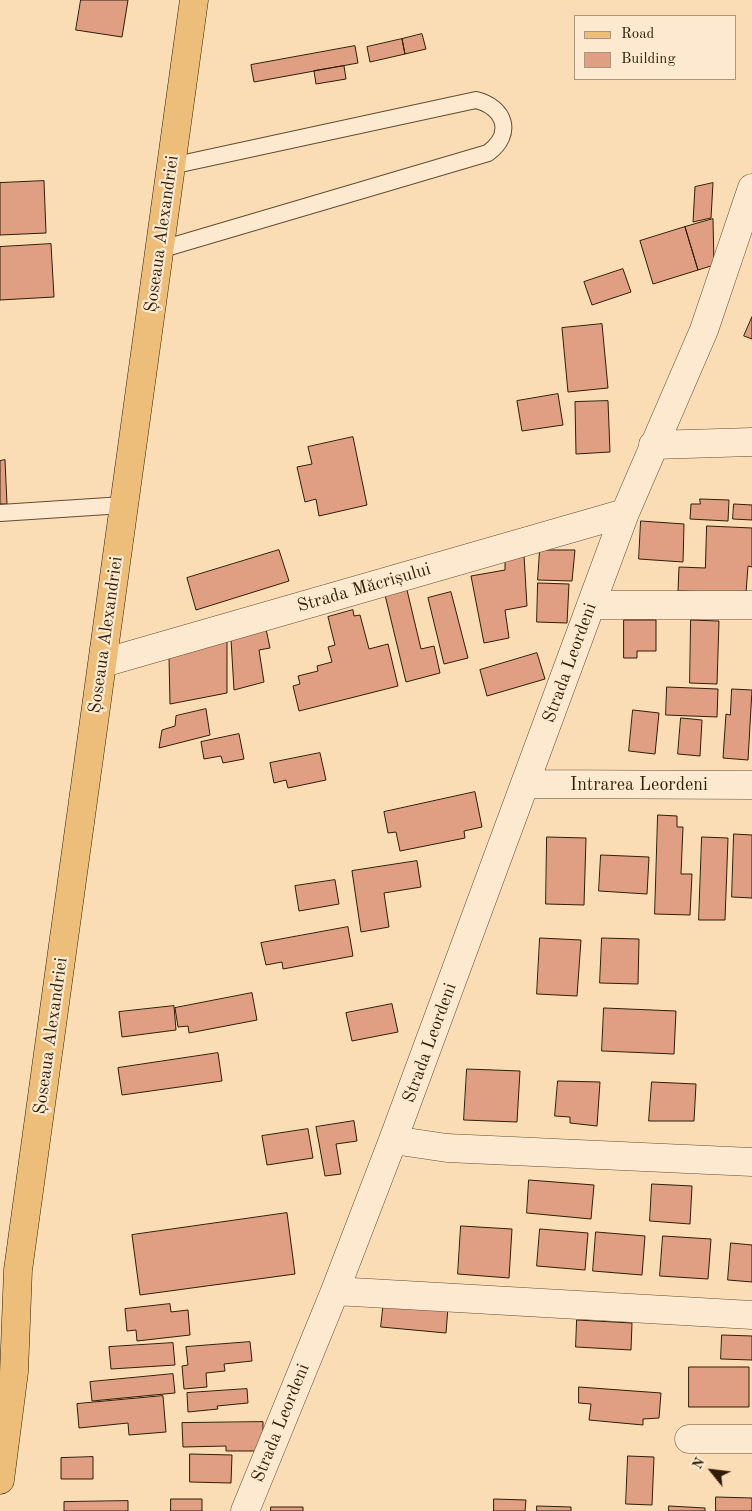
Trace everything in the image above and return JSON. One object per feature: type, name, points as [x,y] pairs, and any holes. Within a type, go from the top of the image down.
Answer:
[{"type":"main road","name":"Șoseaua Alexandriei","points":[[0,1480],[14,1372],[18,1270],[194,0]]},
{"type":"main road","name":"Șoseaua Alexandriei","points":[[0,1326],[18,1270]]},
{"type":"street","name":"Strada Leordeni","points":[[245,1511],[335,1291],[393,1140],[625,512],[704,330],[752,188]]},
{"type":"street","points":[[653,445],[752,442]]},
{"type":"street","name":"Strada Măcrișului","points":[[103,663],[625,512]]},
{"type":"street","points":[[591,605],[752,605]]},
{"type":"street","name":"Intrarea Leordeni","points":[[526,784],[752,785]]},
{"type":"street","points":[[393,1140],[447,1148],[752,1162]]},
{"type":"street","points":[[335,1291],[752,1315]]},
{"type":"street","points":[[689,1439],[752,1439]]},
{"type":"lane","points":[[159,250],[488,153],[500,144],[504,133],[499,112],[488,103],[476,100],[171,166]]},
{"type":"lane","points":[[0,513],[123,504]]},
{"type":"building","points":[[81,0],[128,0],[122,37],[76,30]]},
{"type":"building","points":[[422,34],[426,49],[405,54],[402,39]]},
{"type":"building","points":[[402,39],[405,54],[370,62],[367,47]]},
{"type":"building","points":[[355,46],[358,63],[254,82],[251,65]]},
{"type":"building","points":[[344,66],[346,79],[316,84],[314,71]]},
{"type":"building","points":[[44,181],[46,233],[0,235],[0,183]]},
{"type":"building","points":[[713,183],[711,218],[693,222],[695,187]]},
{"type":"building","points":[[713,219],[714,265],[698,270],[685,227]]},
{"type":"building","points":[[685,227],[698,270],[653,284],[640,241]]},
{"type":"building","points":[[51,244],[54,297],[0,300],[0,247]]},
{"type":"building","points":[[623,269],[631,292],[592,305],[584,282]]},
{"type":"building","points":[[752,317],[752,339],[744,336]]},
{"type":"building","points":[[602,324],[608,388],[568,392],[562,328]]},
{"type":"building","points":[[558,394],[563,425],[522,431],[517,401]]},
{"type":"building","points":[[608,401],[610,452],[576,454],[575,402]]},
{"type":"building","points":[[353,437],[367,505],[319,516],[316,499],[305,502],[297,467],[312,464],[308,447]]},
{"type":"building","points":[[5,460],[7,504],[0,504],[0,461]]},
{"type":"building","points":[[700,499],[729,500],[728,521],[690,519],[691,504],[700,504]]},
{"type":"building","points":[[734,504],[752,505],[752,520],[733,519]]},
{"type":"building","points":[[641,521],[684,524],[683,562],[639,559]]},
{"type":"building","points":[[707,526],[752,528],[752,567],[748,566],[746,593],[678,591],[679,567],[705,568]]},
{"type":"building","points":[[279,550],[289,581],[196,610],[187,578]]},
{"type":"building","points":[[540,550],[575,550],[572,581],[538,580]]},
{"type":"building","points":[[524,555],[527,606],[505,610],[509,638],[484,643],[471,576],[505,570],[505,559]]},
{"type":"building","points":[[538,583],[569,584],[567,623],[537,622]]},
{"type":"building","points":[[407,590],[421,649],[434,646],[440,673],[406,682],[385,595]]},
{"type":"building","points":[[451,592],[468,658],[444,664],[428,598]]},
{"type":"building","points":[[353,610],[354,616],[360,615],[369,649],[388,644],[398,686],[299,711],[293,686],[300,684],[298,676],[318,671],[317,666],[332,662],[328,647],[335,645],[328,617]]},
{"type":"building","points":[[624,620],[656,620],[656,651],[637,651],[637,658],[624,658]]},
{"type":"building","points":[[691,620],[719,621],[717,684],[690,683]]},
{"type":"building","points":[[266,629],[270,648],[259,650],[264,682],[234,690],[231,639]]},
{"type":"building","points":[[227,639],[227,693],[170,704],[169,657]]},
{"type":"building","points":[[537,653],[545,679],[487,696],[480,670]]},
{"type":"building","points":[[667,687],[718,689],[717,717],[666,715]]},
{"type":"building","points":[[732,689],[752,690],[748,760],[723,758],[726,714],[730,715]]},
{"type":"building","points":[[206,709],[210,735],[159,748],[162,730],[175,726],[176,716]]},
{"type":"building","points":[[633,710],[659,713],[655,754],[629,751]]},
{"type":"building","points":[[681,718],[702,720],[700,756],[678,754]]},
{"type":"building","points":[[239,734],[244,759],[223,763],[221,756],[204,759],[201,742]]},
{"type":"building","points":[[320,753],[326,780],[288,788],[286,780],[274,783],[270,763]]},
{"type":"building","points":[[475,792],[482,827],[464,831],[465,838],[400,851],[396,832],[388,833],[384,812]]},
{"type":"building","points":[[658,815],[677,816],[677,827],[683,827],[681,874],[692,874],[690,915],[655,914]]},
{"type":"building","points":[[734,834],[752,835],[752,898],[732,897]]},
{"type":"building","points":[[547,837],[586,838],[584,905],[546,904]]},
{"type":"building","points":[[702,837],[728,838],[725,920],[699,920]]},
{"type":"building","points":[[601,855],[649,857],[647,894],[599,891]]},
{"type":"building","points":[[417,861],[421,887],[384,893],[389,927],[361,932],[352,871]]},
{"type":"building","points":[[335,880],[339,904],[299,911],[295,886]]},
{"type":"building","points":[[348,927],[353,956],[283,969],[282,962],[266,965],[261,943]]},
{"type":"building","points":[[540,938],[581,940],[577,996],[537,994]]},
{"type":"building","points":[[602,938],[639,939],[638,984],[600,983]]},
{"type":"building","points":[[252,993],[257,1020],[189,1033],[188,1026],[178,1027],[175,1008]]},
{"type":"building","points":[[392,1004],[398,1032],[352,1041],[346,1013]]},
{"type":"building","points":[[174,1006],[176,1030],[122,1037],[119,1012]]},
{"type":"building","points":[[604,1008],[676,1011],[674,1054],[602,1051]]},
{"type":"building","points":[[218,1053],[222,1081],[122,1095],[118,1068]]},
{"type":"building","points":[[467,1069],[520,1071],[517,1122],[464,1120]]},
{"type":"building","points":[[558,1081],[600,1082],[597,1126],[570,1123],[570,1117],[555,1116]]},
{"type":"building","points":[[652,1082],[696,1084],[694,1121],[649,1121]]},
{"type":"building","points":[[354,1121],[357,1141],[336,1144],[341,1174],[325,1176],[316,1127]]},
{"type":"building","points":[[308,1129],[313,1158],[267,1165],[262,1136]]},
{"type":"building","points":[[529,1180],[594,1185],[591,1219],[527,1213]]},
{"type":"building","points":[[652,1184],[692,1186],[690,1224],[650,1221]]},
{"type":"building","points":[[287,1213],[295,1274],[140,1295],[132,1235]]},
{"type":"building","points":[[461,1226],[512,1229],[509,1278],[458,1274]]},
{"type":"building","points":[[540,1229],[588,1233],[585,1270],[537,1266]]},
{"type":"building","points":[[596,1232],[645,1236],[642,1275],[593,1271]]},
{"type":"building","points":[[663,1236],[711,1239],[708,1279],[660,1276]]},
{"type":"building","points":[[731,1243],[752,1245],[752,1282],[728,1280]]},
{"type":"building","points":[[384,1300],[448,1307],[446,1333],[381,1327]]},
{"type":"building","points":[[170,1304],[171,1312],[188,1310],[190,1335],[137,1341],[136,1330],[127,1331],[125,1309]]},
{"type":"building","points":[[577,1320],[632,1323],[631,1350],[576,1347]]},
{"type":"building","points":[[722,1335],[752,1336],[752,1360],[721,1359]]},
{"type":"building","points":[[250,1342],[252,1361],[224,1364],[225,1371],[206,1373],[207,1387],[184,1389],[182,1366],[188,1365],[186,1347]]},
{"type":"building","points":[[173,1343],[175,1365],[111,1369],[109,1347]]},
{"type":"building","points":[[689,1367],[749,1367],[749,1407],[689,1407]]},
{"type":"building","points":[[173,1374],[175,1393],[92,1401],[90,1382]]},
{"type":"building","points":[[579,1387],[661,1393],[659,1418],[643,1419],[643,1425],[589,1420],[591,1404],[579,1403]]},
{"type":"building","points":[[247,1389],[248,1403],[217,1406],[218,1409],[188,1412],[187,1393]]},
{"type":"building","points":[[163,1396],[166,1432],[129,1435],[128,1423],[79,1428],[77,1404]]},
{"type":"building","points":[[263,1422],[263,1451],[226,1451],[226,1446],[183,1447],[182,1423]]},
{"type":"building","points":[[190,1454],[232,1455],[231,1483],[190,1482]]},
{"type":"building","points":[[628,1456],[654,1457],[652,1505],[626,1504]]},
{"type":"building","points":[[93,1457],[93,1479],[61,1479],[61,1458]]},
{"type":"building","points":[[716,1497],[752,1498],[752,1511],[716,1511]]},
{"type":"building","points":[[171,1499],[202,1499],[202,1511],[171,1511]]},
{"type":"building","points":[[494,1499],[526,1500],[525,1511],[494,1511]]},
{"type":"building","points":[[128,1501],[128,1511],[64,1511],[64,1502]]},
{"type":"building","points":[[537,1506],[571,1507],[571,1511],[537,1511]]},
{"type":"building","points":[[669,1506],[705,1508],[705,1511],[669,1511]]},
{"type":"building","points":[[271,1507],[303,1507],[303,1511],[271,1511]]}]
